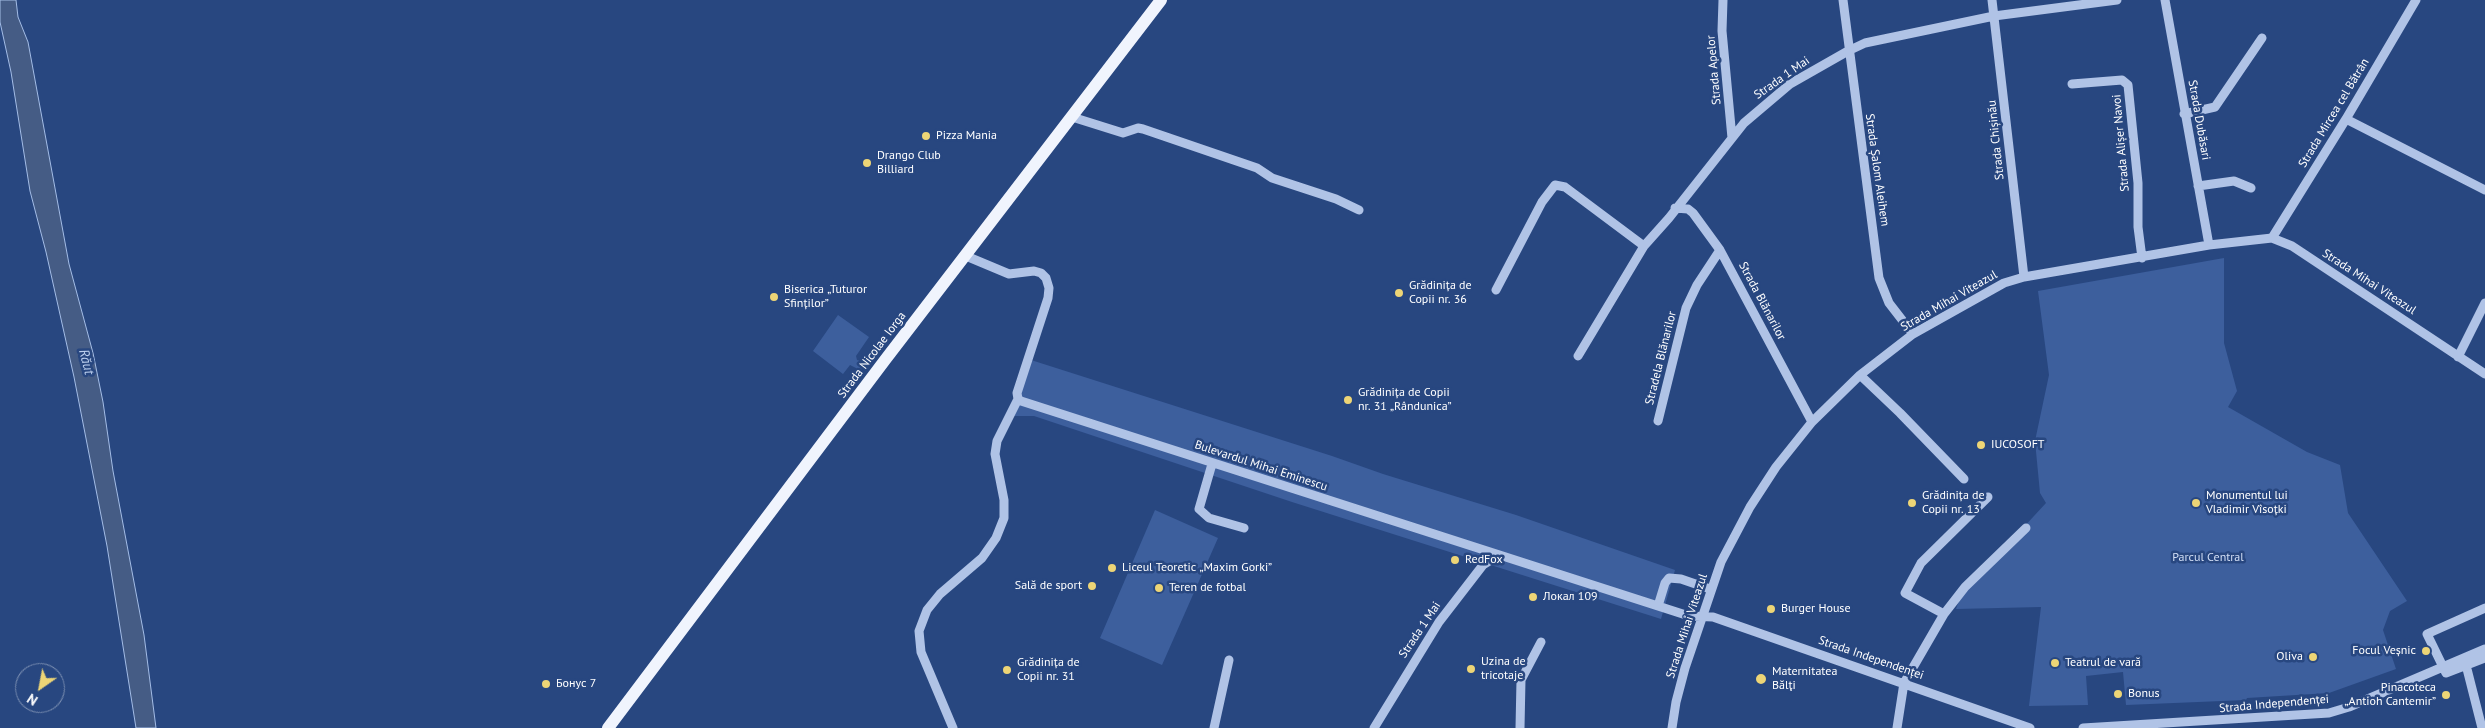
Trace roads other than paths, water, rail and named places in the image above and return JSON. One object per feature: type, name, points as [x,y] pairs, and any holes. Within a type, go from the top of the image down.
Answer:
[{"type":"main road","name":"Strada Nicolae Iorga","points":[[608,728],[1161,0]]},
{"type":"street","name":"Strada Apelor","points":[[1723,0],[1722,31],[1732,138]]},
{"type":"street","name":"Strada Șalom Aleihem","points":[[1843,0],[1848,51],[1879,278],[1889,303],[1913,334]]},
{"type":"street","name":"Strada Chișinău","points":[[1992,0],[2024,278]]},
{"type":"street","name":"Strada 1 Mai","points":[[1578,356],[1644,246],[1744,123],[1777,94],[1848,51],[1865,43],[1905,33],[1994,16],[2117,0]]},
{"type":"street","name":"Strada Dubăsari","points":[[2165,0],[2209,245]]},
{"type":"street","name":"Strada Mircea cel Bătrân","points":[[2272,238],[2346,119],[2416,0]]},
{"type":"street","points":[[2184,114],[2215,107],[2262,38]]},
{"type":"street","name":"Strada Alișer Navoi","points":[[2072,84],[2122,80],[2128,85],[2138,183],[2138,226],[2142,258]]},
{"type":"street","points":[[1072,117],[1123,133],[1138,128],[1143,129],[1257,168],[1272,178],[1341,201],[1359,210]]},
{"type":"street","points":[[2346,119],[2485,190]]},
{"type":"street","points":[[2198,186],[2234,181],[2252,188]]},
{"type":"street","points":[[1496,290],[1542,202],[1555,185],[1565,187],[1644,246]]},
{"type":"street","name":"Strada Blănarilor","points":[[1676,208],[1688,209],[1693,212],[1720,250],[1812,422]]},
{"type":"street","name":"Strada Mihai Viteazul","points":[[1672,728],[1676,702],[1710,588],[1734,536],[1776,467],[1812,422],[1860,376],[1913,334],[1986,292],[2024,278],[2209,245],[2272,238],[2292,246],[2485,374]]},
{"type":"street","name":"Stradela Blănarilor","points":[[1658,420],[1686,308],[1696,285],[1720,250]]},
{"type":"street","points":[[953,728],[921,652],[919,631],[927,610],[940,594],[982,558],[996,538],[1004,518],[995,454],[997,441],[1018,398],[1017,393],[1048,298],[1049,288],[1046,278],[1041,273],[1034,271],[1009,274],[966,256]]},
{"type":"street","points":[[2458,357],[2485,303]]},
{"type":"street","points":[[1860,376],[1900,413],[1964,479]]},
{"type":"street","name":"Bulevardul Mihai Eminescu","points":[[1018,398],[1040,408],[1212,464],[1689,616],[1702,615]]},
{"type":"street","points":[[1212,464],[1199,509],[1209,518],[1244,528]]},
{"type":"street","points":[[1944,614],[1905,593],[1921,563],[1988,497]]},
{"type":"street","points":[[1897,728],[1904,683],[1944,614],[1964,588],[2026,528]]},
{"type":"street","name":"Strada 1 Mai","points":[[1374,728],[1439,622],[1483,565],[1498,555]]},
{"type":"street","points":[[1658,606],[1665,583],[1669,578],[1681,579],[1710,588]]},
{"type":"street","points":[[2485,608],[2427,634],[2446,673],[2485,649]]},
{"type":"street","name":"Strada Independenței","points":[[1702,615],[1904,683],[2030,728]]},
{"type":"street","points":[[1520,728],[1520,680],[1541,642]]},
{"type":"street","points":[[2465,661],[2485,658]]},
{"type":"street","points":[[1214,728],[1229,660]]},
{"type":"street","points":[[2465,661],[2482,728]]},
{"type":"street","name":"Strada Independenței","points":[[2083,728],[2329,713],[2349,708],[2442,667]]},
{"type":"water","name":"Răut","points":[[0,0],[16,0],[18,17],[28,42],[69,264],[93,353],[103,402],[113,471],[144,635],[156,728],[136,728],[107,546],[74,377],[46,252],[30,191],[11,72],[0,22]]},
{"type":"place","name":"Pizza Mania","points":[[926,136]]},
{"type":"place","name":"Drango Club Billiard","points":[[867,163]]},
{"type":"place","name":"Grădinița de Copii nr. 36","points":[[1399,293]]},
{"type":"place","name":"Biserica „Tuturor Sfinților”","points":[[774,297]]},
{"type":"place","name":"Grădinița de Copii nr. 31 „Rândunica”","points":[[1348,400]]},
{"type":"place","name":"IUCOSOFT","points":[[1981,445]]},
{"type":"place","name":"Grădinița de Copii nr. 13","points":[[1912,503]]},
{"type":"place","name":"Monumentul lui Vladimir Vîsoțki","points":[[2196,503]]},
{"type":"place","name":"RedFox","points":[[1455,560]]},
{"type":"place","name":"Liceul Teoretic „Maxim Gorki”","points":[[1112,568]]},
{"type":"place","name":"Sală de sport","points":[[1092,586]]},
{"type":"place","name":"Teren de fotbal","points":[[1159,588]]},
{"type":"place","name":"Локал 109","points":[[1533,597]]},
{"type":"place","name":"Burger House","points":[[1771,609]]},
{"type":"place","name":"Focul Veșnic","points":[[2426,651]]},
{"type":"place","name":"Oliva","points":[[2313,657]]},
{"type":"place","name":"Teatrul de vară","points":[[2055,663]]},
{"type":"place","name":"Uzina de tricotaje","points":[[1471,669]]},
{"type":"place","name":"Grădinița de Copii nr. 31","points":[[1007,670]]},
{"type":"place","name":"Maternitatea Bălţi","points":[[1761,679]]},
{"type":"place","name":"Бонус 7","points":[[546,684]]},
{"type":"place","name":"Bonus","points":[[2118,694]]},
{"type":"place","name":"Pinacoteca „Antioh Cantemir”","points":[[2446,695]]},
{"type":"park label","name":"Parcul Central","points":[[2208,558]]}]
